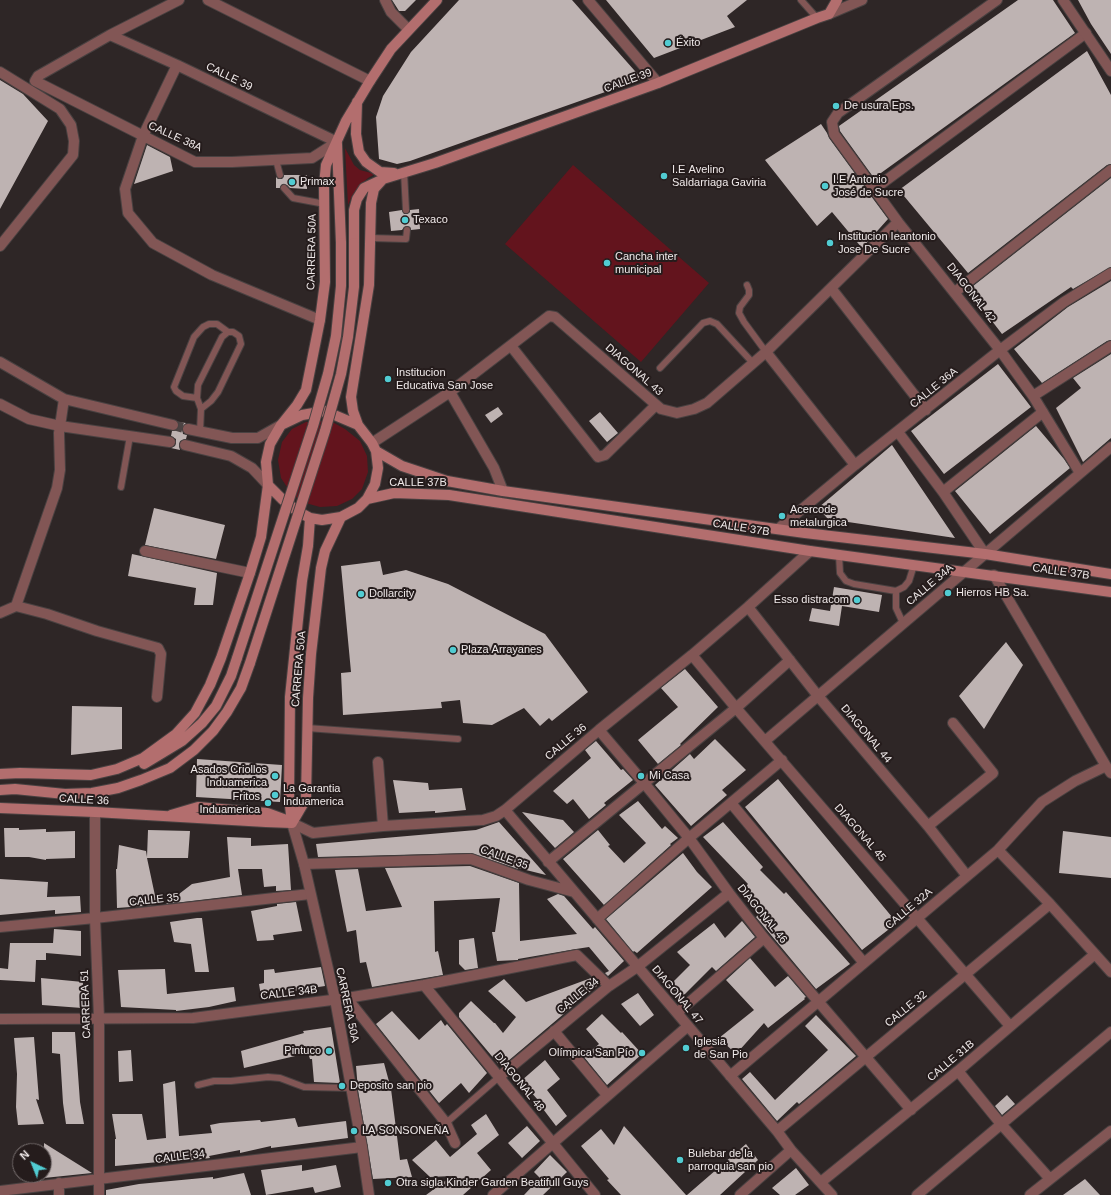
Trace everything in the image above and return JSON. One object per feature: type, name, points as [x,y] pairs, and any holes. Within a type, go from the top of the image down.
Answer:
[{"type":"main road","name":"CARRERA 50A","points":[[281,425],[297,405],[306,390],[320,320],[325,282],[324,185],[326,165],[357,100],[392,49],[408,29],[437,0]]},
{"type":"main road","points":[[829,14],[837,0]]},
{"type":"main road","name":"CALLE 39","points":[[0,790],[15,789],[65,794],[92,793],[118,788],[141,780],[170,768],[194,750],[213,731],[238,694],[250,663],[325,431],[341,374],[348,337],[354,287],[354,210],[364,188],[383,179],[435,163],[658,83],[829,14]]},
{"type":"main road","name":"CALLE 39","points":[[357,100],[356,134],[359,152],[366,162],[380,172],[401,173]]},
{"type":"main road","points":[[0,774],[91,775],[117,769],[132,768],[148,763],[182,741],[202,723],[216,706],[231,676],[313,426],[328,374],[336,336],[341,286],[337,142]]},
{"type":"main road","points":[[268,485],[297,511],[310,518],[322,520],[341,517],[358,508],[367,499],[375,484],[378,468],[374,447],[358,425],[353,411],[351,397],[370,285],[370,203],[374,189],[383,179]]},
{"type":"main road","points":[[117,769],[143,758],[176,734],[195,713],[210,685],[250,573],[260,537],[268,485],[266,462],[270,444],[281,425],[302,415],[325,411],[358,425]]},
{"type":"main road","name":"CALLE 37B","points":[[374,447],[402,466],[447,481],[503,491],[778,529],[986,554],[1111,574]]},
{"type":"main road","name":"CALLE 37B","points":[[367,499],[394,493],[449,495],[810,551],[1111,592]]},
{"type":"main road","name":"CARRERA 50A","points":[[292,822],[306,799],[307,728],[311,654],[322,568],[325,551],[341,517]]},
{"type":"main road","name":"CARRERA 50A","points":[[292,822],[289,798],[290,697],[310,518]]},
{"type":"main road","name":"CALLE 36","points":[[0,808],[166,817],[198,807],[267,813],[292,822]]},
{"type":"street","points":[[110,35],[179,0]]},
{"type":"street","points":[[208,0],[370,81]]},
{"type":"street","points":[[385,0],[392,12],[408,29]]},
{"type":"street","points":[[588,0],[658,83]]},
{"type":"street","name":"CALLE 39","points":[[829,14],[862,0]]},
{"type":"street","name":"DIAGONAL 42","points":[[997,0],[838,113],[832,122],[834,134],[873,190],[1000,350],[1033,396],[1080,473]]},
{"type":"street","points":[[1064,0],[1111,71]]},
{"type":"street","points":[[873,190],[1086,33]]},
{"type":"street","name":"CALLE 39","points":[[110,35],[337,142]]},
{"type":"street","name":"CALLE 38A","points":[[110,35],[38,76],[35,81],[195,162],[232,162],[312,158],[337,142]]},
{"type":"street","points":[[177,66],[143,136],[125,189],[128,214],[153,244],[212,275],[320,320]]},
{"type":"street","points":[[0,72],[60,109],[71,125],[74,141],[73,155],[0,246]]},
{"type":"street","points":[[955,292],[1111,170]]},
{"type":"street","name":"DIAGONAL 43","points":[[374,447],[450,392],[549,316],[555,317],[661,409],[677,413],[694,409],[707,402],[766,352],[898,222]]},
{"type":"street","name":"CALLE 36A","points":[[778,529],[855,465],[1000,350],[1064,302],[1111,273]]},
{"type":"street","points":[[831,288],[926,410]]},
{"type":"street","points":[[511,346],[598,458],[605,455],[656,405]]},
{"type":"street","points":[[1033,396],[1111,346]]},
{"type":"street","points":[[766,352],[855,465]]},
{"type":"street","points":[[0,362],[64,399],[173,425]]},
{"type":"street","points":[[450,392],[494,468],[503,491]]},
{"type":"street","points":[[16,606],[57,488],[60,470],[59,433],[64,399]]},
{"type":"street","points":[[0,404],[29,419],[60,426],[170,442]]},
{"type":"street","points":[[943,492],[1043,412]]},
{"type":"street","points":[[188,429],[232,438],[258,438],[281,425]]},
{"type":"street","points":[[200,432],[196,433],[193,438],[194,444],[190,446],[231,456],[252,468],[268,485]]},
{"type":"street","points":[[898,432],[943,492],[986,554]]},
{"type":"street","name":"CALLE 34A","points":[[765,741],[1111,447]]},
{"type":"street","points":[[144,551],[250,573]]},
{"type":"street","name":"CALLE 36","points":[[292,822],[313,833],[383,826],[483,820],[496,816],[692,655],[810,551]]},
{"type":"street","points":[[994,575],[1108,769]]},
{"type":"street","points":[[0,612],[16,606],[158,648],[161,654],[157,697]]},
{"type":"street","name":"DIAGONAL 44","points":[[748,607],[818,696],[928,826],[967,876]]},
{"type":"street","name":"DIAGONAL 45","points":[[692,655],[1010,1026]]},
{"type":"street","points":[[548,862],[736,708],[790,660]]},
{"type":"street","points":[[928,826],[993,773],[953,723]]},
{"type":"street","name":"DIAGONAL 46","points":[[599,730],[689,838],[764,938],[911,1110]]},
{"type":"street","points":[[597,919],[689,838],[782,760]]},
{"type":"street","points":[[378,762],[383,826]]},
{"type":"street","name":"CALLE 32A","points":[[730,1076],[998,850],[1042,802],[1075,781],[1108,769]]},
{"type":"street","points":[[731,804],[864,963]]},
{"type":"street","name":"DIAGONAL 47","points":[[505,810],[777,1131],[791,1150],[832,1195]]},
{"type":"street","name":"CARRERA 51","points":[[95,812],[95,918],[99,1018],[99,1195]]},
{"type":"street","name":"CARRERA 50A","points":[[292,822],[304,864],[335,999],[352,1088],[369,1195]]},
{"type":"street","points":[[998,850],[1050,904],[1111,972]]},
{"type":"street","name":"CALLE 35","points":[[304,864],[471,859],[529,880],[574,892]]},
{"type":"street","name":"CALLE 34","points":[[500,1077],[609,986],[637,967],[729,893]]},
{"type":"street","name":"CALLE 35","points":[[0,927],[310,894]]},
{"type":"street","name":"CALLE 32","points":[[777,1131],[1050,904]]},
{"type":"street","points":[[677,1013],[764,938]]},
{"type":"street","name":"CALLE 31B","points":[[821,1182],[958,1072],[1095,954]]},
{"type":"street","name":"CALLE 34B","points":[[0,1019],[193,1018],[347,998],[424,985],[577,955],[609,986]]},
{"type":"street","name":"DIAGONAL 48","points":[[424,985],[595,1195]]},
{"type":"street","points":[[347,998],[446,1123],[455,1143]]},
{"type":"street","points":[[499,1193],[608,1095],[688,1026]]},
{"type":"street","points":[[554,1032],[608,1095]]},
{"type":"street","points":[[916,1195],[1111,1032]]},
{"type":"street","points":[[958,1072],[1001,1124],[1050,1179]]},
{"type":"street","points":[[1030,1195],[1111,1131]]},
{"type":"street","name":"CALLE 34","points":[[0,1191],[362,1147]]},
{"type":"street","points":[[740,1195],[791,1150]]},
{"type":"street","points":[[59,1183],[59,1195]]},
{"type":"lane","points":[[801,0],[817,18]]},
{"type":"lane","points":[[276,160],[280,174]]},
{"type":"lane","points":[[401,173],[406,210]]},
{"type":"lane","points":[[284,188],[293,198],[325,204]]},
{"type":"lane","points":[[370,238],[406,238],[407,230]]},
{"type":"lane","points":[[747,285],[749,295],[740,307],[739,313],[766,352]]},
{"type":"lane","points":[[660,368],[703,323],[710,321],[717,324],[753,363]]},
{"type":"lane","points":[[197,398],[183,396],[176,391],[174,387],[194,337],[203,327],[209,324],[217,324],[228,332],[233,332],[239,336],[241,344],[218,392],[211,402],[201,409]]},
{"type":"lane","points":[[200,432],[201,409],[197,398],[198,385],[222,337],[228,332]]},
{"type":"lane","points":[[122,487],[130,436]]},
{"type":"lane","points":[[839,555],[840,573],[846,581],[854,584],[896,591],[904,587],[909,581],[914,565]]},
{"type":"lane","points":[[896,591],[896,608],[903,623]]},
{"type":"lane","points":[[307,728],[458,739]]},
{"type":"lane","points":[[198,1085],[214,1081],[231,1081],[268,1077],[280,1078],[304,1087],[352,1088]]},
{"type":"lane","name":"CALLE 34","points":[[446,1123],[500,1077]]},
{"type":"shaded area","points":[[345,148],[354,165],[360,170],[375,174],[360,185],[352,196],[348,205]]},
{"type":"shaded area","name":"Cancha inter municipal","points":[[573,165],[709,283],[641,362],[505,244]]},
{"type":"shaded area","points":[[324,421],[334,423],[345,429],[360,441],[367,456],[368,472],[362,489],[352,499],[337,506],[320,507],[302,502],[291,493],[281,478],[278,460],[282,442],[292,429],[306,422]]},
{"type":"building","points":[[392,0],[416,0],[405,11],[399,11]]},
{"type":"building","points":[[459,0],[572,0],[642,79],[410,161],[397,164],[379,159],[376,117],[383,96],[411,52]]},
{"type":"building","name":"Éxito","points":[[606,0],[747,0],[727,16],[735,27],[654,58]]},
{"type":"building","points":[[1018,0],[1053,0],[1075,33],[874,178],[840,131],[839,126]]},
{"type":"building","points":[[1078,0],[1111,0],[1111,54],[1091,24]]},
{"type":"building","points":[[1087,51],[1111,95],[1111,164],[1107,165],[968,273],[899,190]]},
{"type":"building","points":[[0,80],[23,94],[48,121],[0,209]]},
{"type":"building","name":"I.E Antonio José de Sucre","points":[[821,124],[829,138],[867,190],[868,194],[888,219],[862,248],[832,212],[817,226],[765,160]]},
{"type":"building","points":[[147,145],[170,157],[173,171],[134,184]]},
{"type":"building","name":"Primax","points":[[284,175],[307,175],[307,189],[290,188],[283,184],[280,188],[276,188],[276,177],[278,179],[282,179]]},
{"type":"building","points":[[1111,178],[1111,267],[1073,289],[1071,287],[1002,334],[968,290]]},
{"type":"building","name":"Texaco","points":[[419,209],[420,229],[411,230],[410,227],[407,226],[402,230],[391,231],[389,212],[402,210],[404,214],[407,214],[410,210]]},
{"type":"building","points":[[1111,281],[1111,340],[1107,341],[1042,383],[1014,349],[1068,307]]},
{"type":"building","points":[[1111,354],[1111,438],[1083,462],[1056,408],[1081,388],[1073,378]]},
{"type":"building","points":[[998,364],[1031,407],[944,474],[911,431]]},
{"type":"building","points":[[498,407],[503,414],[491,423],[485,415]]},
{"type":"building","points":[[600,412],[618,433],[607,442],[589,421]]},
{"type":"building","points":[[178,422],[186,423],[182,428],[183,434],[187,435],[186,439],[180,441],[180,450],[171,448],[175,446],[176,443],[176,439],[171,436],[172,431],[177,430],[179,427]]},
{"type":"building","points":[[1036,426],[1070,468],[990,534],[955,491]]},
{"type":"building","points":[[892,445],[955,538],[828,519],[818,508]]},
{"type":"building","points":[[154,508],[225,525],[216,559],[145,545]]},
{"type":"building","points":[[132,554],[217,573],[213,605],[194,605],[196,588],[128,576]]},
{"type":"building","name":"Plaza Arrayanes","points":[[380,561],[383,575],[406,570],[448,584],[545,634],[588,692],[552,721],[549,718],[540,726],[524,708],[492,725],[463,723],[460,700],[441,702],[442,708],[343,715],[341,673],[351,672],[341,566]]},
{"type":"building","name":"Esso distracom","points":[[834,587],[882,595],[879,612],[842,606],[839,626],[809,621],[812,608],[830,611]]},
{"type":"building","points":[[1006,642],[1023,665],[984,729],[959,696]]},
{"type":"building","points":[[685,669],[718,707],[680,744],[681,745],[658,764],[638,740],[678,707],[661,688]]},
{"type":"building","points":[[72,706],[122,707],[122,749],[71,755]]},
{"type":"building","points":[[715,739],[746,770],[722,790],[727,795],[691,826],[655,785],[690,754],[694,759]]},
{"type":"building","points":[[596,741],[621,770],[623,769],[633,780],[604,803],[606,805],[589,819],[573,799],[567,804],[553,791],[591,758],[585,750]]},
{"type":"building","points":[[197,759],[282,765],[280,802],[196,797]]},
{"type":"building","points":[[778,779],[897,923],[862,950],[745,807]]},
{"type":"building","points":[[393,780],[428,783],[429,790],[462,788],[466,810],[435,813],[435,811],[399,813]]},
{"type":"building","points":[[638,801],[662,829],[665,826],[678,838],[604,905],[563,859],[598,830],[610,845],[608,846],[624,863],[646,843],[619,815]]},
{"type":"building","points":[[522,812],[563,820],[574,832],[555,848]]},
{"type":"building","points":[[499,822],[546,875],[518,869],[471,853],[318,857],[316,844],[476,830]]},
{"type":"building","points":[[723,822],[763,867],[760,870],[784,894],[786,892],[850,964],[816,989],[756,917],[764,910],[745,887],[748,884],[703,837]]},
{"type":"building","points":[[4,828],[19,828],[19,830],[46,829],[46,832],[75,831],[75,858],[46,860],[29,857],[5,857]]},
{"type":"building","points":[[148,830],[190,831],[188,858],[147,858],[157,905],[117,908],[116,869],[119,845],[146,851],[147,857]]},
{"type":"building","points":[[1063,831],[1111,837],[1111,878],[1059,873]]},
{"type":"building","points":[[227,837],[251,838],[251,846],[288,844],[291,890],[276,891],[276,886],[264,887],[262,869],[238,869],[242,895],[166,904],[192,884],[230,877]]},
{"type":"building","points":[[683,853],[697,872],[712,887],[637,953],[634,951],[633,952],[606,919]]},
{"type":"building","points":[[470,866],[519,883],[520,941],[577,934],[547,899],[558,894],[564,896],[593,929],[595,927],[624,961],[608,976],[605,973],[609,971],[589,947],[518,960],[497,961],[492,932],[495,932],[500,898],[434,901],[435,952],[438,951],[443,975],[372,987],[366,962],[360,963],[356,930],[347,932],[335,870],[358,869],[366,911],[402,907],[385,868]]},
{"type":"building","points":[[0,879],[48,882],[47,897],[80,896],[81,912],[55,914],[55,910],[0,915]]},
{"type":"building","points":[[296,902],[302,931],[273,935],[274,940],[257,941],[251,911],[277,906],[277,904]]},
{"type":"building","points":[[202,918],[209,972],[195,972],[191,944],[174,942],[170,922]]},
{"type":"building","points":[[742,921],[755,937],[716,971],[712,967],[681,998],[670,985],[690,965],[677,952],[714,923],[725,938]]},
{"type":"building","points":[[54,929],[81,931],[81,956],[46,953],[46,960],[36,960],[35,982],[0,980],[0,968],[8,969],[10,943],[53,943]]},
{"type":"building","points":[[474,938],[478,968],[465,970],[459,964],[459,940]]},
{"type":"building","points":[[750,958],[775,987],[788,976],[806,997],[768,1028],[764,1023],[736,1054],[719,1038],[754,1010],[726,980]]},
{"type":"building","points":[[321,967],[325,986],[293,991],[292,988],[261,996],[259,984],[264,983],[264,970],[274,969],[275,973]]},
{"type":"building","points":[[165,969],[167,994],[234,987],[236,1001],[209,1007],[176,1011],[121,1007],[118,970]]},
{"type":"building","points":[[41,978],[83,982],[82,1008],[42,1005]]},
{"type":"building","points":[[591,978],[598,985],[501,1067],[459,1017],[459,1013],[471,1001],[495,1023],[503,1033],[516,1017],[488,991],[504,979],[526,1002]]},
{"type":"building","points":[[638,993],[654,1015],[640,1026],[621,1004]]},
{"type":"building","points":[[392,1011],[419,1040],[441,1020],[445,1026],[447,1024],[487,1073],[469,1093],[461,1083],[439,1103],[376,1024]]},
{"type":"building","points":[[602,1014],[621,1033],[622,1032],[642,1054],[607,1085],[584,1057],[599,1044],[586,1029]]},
{"type":"building","points":[[816,1015],[856,1056],[799,1104],[797,1102],[777,1121],[742,1079],[750,1072],[775,1100],[828,1050],[805,1026]]},
{"type":"building","points":[[331,1027],[340,1083],[314,1082],[312,1059],[310,1059],[308,1053],[244,1068],[241,1051],[304,1033],[303,1031]]},
{"type":"building","points":[[52,1032],[75,1032],[80,1102],[84,1124],[66,1124],[60,1054],[52,1053]]},
{"type":"building","points":[[34,1037],[39,1100],[36,1099],[44,1124],[18,1125],[16,1107],[17,1074],[14,1038]]},
{"type":"building","points":[[131,1050],[133,1081],[119,1082],[118,1051]]},
{"type":"building","points":[[545,1060],[560,1079],[547,1090],[567,1116],[556,1126],[537,1101],[538,1100],[521,1081]]},
{"type":"building","points":[[384,1063],[391,1089],[400,1160],[407,1159],[412,1177],[373,1179],[358,1090],[356,1066]]},
{"type":"building","points":[[175,1081],[179,1136],[212,1133],[210,1125],[220,1123],[260,1120],[261,1122],[295,1118],[298,1127],[346,1121],[348,1138],[271,1148],[271,1146],[240,1153],[240,1150],[209,1156],[210,1158],[159,1164],[159,1162],[115,1166],[116,1139],[112,1114],[142,1114],[147,1140],[166,1138],[163,1084]]},
{"type":"building","points":[[1007,1095],[1015,1104],[1002,1115],[995,1106]]},
{"type":"building","points":[[486,1114],[499,1135],[477,1153],[491,1170],[463,1195],[426,1195],[452,1176],[430,1177],[412,1160],[436,1140],[450,1157],[477,1134],[471,1125]]},
{"type":"building","points":[[527,1126],[540,1141],[522,1158],[508,1143]]},
{"type":"building","points":[[624,1126],[686,1195],[621,1195],[607,1180],[609,1179],[581,1146],[601,1129],[614,1145]]},
{"type":"building","points":[[746,1144],[758,1160],[720,1195],[687,1195]]},
{"type":"building","points":[[52,1148],[92,1173],[52,1177]]},
{"type":"building","points":[[550,1155],[567,1172],[543,1195],[524,1195],[540,1178],[534,1172]]},
{"type":"building","points":[[302,1165],[302,1171],[336,1165],[341,1187],[315,1193],[313,1187],[266,1195],[261,1170]]},
{"type":"building","points":[[796,1168],[809,1185],[795,1195],[780,1195],[772,1188]]},
{"type":"building","points":[[244,1173],[251,1195],[106,1195],[106,1190],[139,1184],[213,1177],[213,1179]]},
{"type":"building","points":[[1085,1179],[1100,1195],[1063,1195]]},
{"type":"tunnel","points":[[173,425],[188,429]]},
{"type":"place","name":"Éxito","points":[[668,43]]},
{"type":"place","name":"De usura Eps.","points":[[836,106]]},
{"type":"place","name":"I.E Avelino Saldarriaga Gaviria","points":[[664,176]]},
{"type":"place","name":"Primax","points":[[292,182]]},
{"type":"place","name":"I.E Antonio José de Sucre","points":[[825,186]]},
{"type":"place","name":"Texaco","points":[[405,220]]},
{"type":"place","name":"Institucion Ieantonio Jose De Sucre","points":[[830,243]]},
{"type":"place","name":"Cancha inter municipal","points":[[607,263]]},
{"type":"place","name":"Institucion Educativa San Jose","points":[[388,379]]},
{"type":"place","name":"Acercode metalurgica","points":[[782,516]]},
{"type":"place","name":"Hierros HB Sa.","points":[[948,593]]},
{"type":"place","name":"Dollarcity","points":[[361,594]]},
{"type":"place","name":"Esso distracom","points":[[857,600]]},
{"type":"place","name":"Plaza Arrayanes","points":[[453,650]]},
{"type":"place","name":"Asados Criollos Induamerica","points":[[275,776]]},
{"type":"place","name":"Mi Casa","points":[[641,776]]},
{"type":"place","name":"La Garantia Induamerica","points":[[275,795]]},
{"type":"place","name":"Fritos Induamerica","points":[[268,803]]},
{"type":"place","name":"Iglesia de San Pio","points":[[686,1048]]},
{"type":"place","name":"Pintuco","points":[[329,1051]]},
{"type":"place","name":"Olímpica San Pío","points":[[642,1053]]},
{"type":"place","name":"Deposito san pio","points":[[342,1086]]},
{"type":"place","name":"LA SONSONEÑA","points":[[354,1131]]},
{"type":"place","name":"Bulebar de la parroquia san pio","points":[[680,1160]]},
{"type":"place","name":"Otra sigla Kinder Garden Beatifull Guys","points":[[388,1183]]}]
